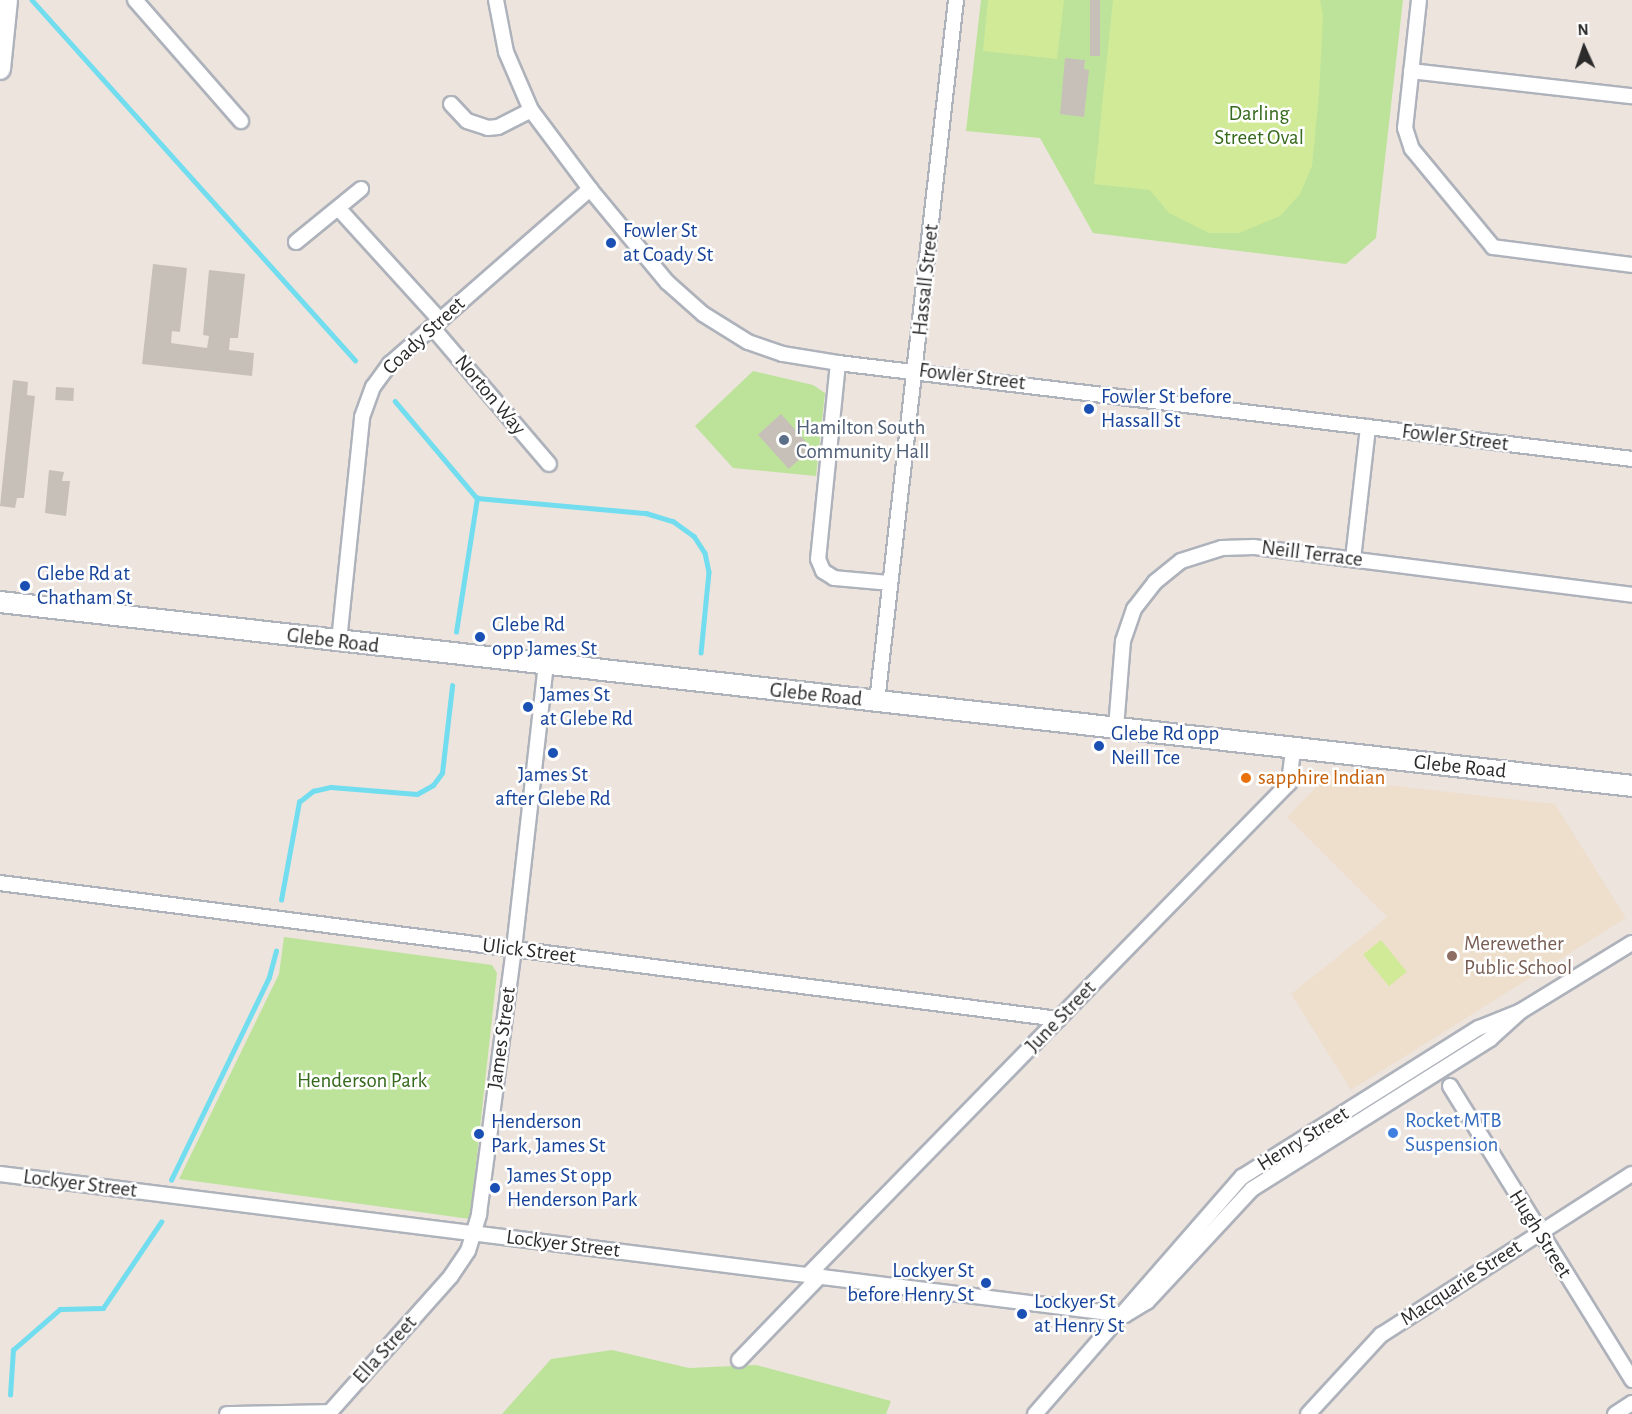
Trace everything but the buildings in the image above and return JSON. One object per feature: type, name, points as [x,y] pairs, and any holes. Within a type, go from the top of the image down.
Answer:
[{"type":"main road","points":[[0,69],[7,0]]},
{"type":"main road","name":"Glebe Road","points":[[0,602],[1632,786]]},
{"type":"street","points":[[135,0],[241,121]]},
{"type":"street","name":"Fowler Street","points":[[495,0],[506,52],[531,110],[590,189],[667,282],[703,314],[748,342],[800,358],[916,370],[1632,459]]},
{"type":"street","name":"Hassall Street","points":[[877,702],[956,0]]},
{"type":"street","points":[[1419,0],[1405,128],[1412,149],[1493,248],[1632,265]]},
{"type":"street","points":[[1411,71],[1632,96]]},
{"type":"street","points":[[451,104],[467,121],[488,128],[498,127],[531,110]]},
{"type":"street","points":[[296,242],[361,189]]},
{"type":"street","name":"Coady Street","points":[[339,641],[367,399],[380,374],[590,189]]},
{"type":"street","name":"Norton Way","points":[[339,209],[436,323],[549,464]]},
{"type":"street","points":[[838,363],[818,560],[823,571],[834,578],[890,583]]},
{"type":"street","points":[[1353,559],[1368,427]]},
{"type":"street","name":"Neill Terrace","points":[[1116,728],[1124,641],[1134,609],[1155,582],[1181,561],[1222,548],[1254,547],[1632,596]]},
{"type":"street","name":"James Street","points":[[475,1233],[514,949],[546,665]]},
{"type":"street","name":"June Street","points":[[739,1360],[814,1276],[1058,1019],[1289,783],[1293,748]]},
{"type":"street","name":"Ulick Street","points":[[0,883],[1058,1019]]},
{"type":"street","name":"Henry Street","points":[[1035,1414],[1125,1315],[1147,1302],[1252,1189],[1490,1039],[1521,1011],[1632,942]]},
{"type":"street","name":"Hugh Street","points":[[1450,1086],[1632,1380]]},
{"type":"street","name":"Lockyer Street","points":[[0,1174],[1125,1315]]},
{"type":"street","name":"Macquarie Street","points":[[1308,1414],[1381,1335],[1632,1174]]},
{"type":"street","name":"Ella Street","points":[[227,1414],[330,1412],[451,1276],[467,1255],[475,1233]]},
{"type":"street","points":[[1615,1414],[1632,1403]]},
{"type":"shaded area","name":"Merewether Public School","points":[[1325,778],[1555,804],[1626,918],[1351,1090],[1291,994],[1387,917],[1287,817]]},
{"type":"green space","name":"Darling Street Oval","points":[[981,0],[1403,0],[1376,238],[1346,264],[1093,233],[1040,138],[966,131]]},
{"type":"green space","points":[[988,0],[1064,0],[1057,59],[983,51]]},
{"type":"green space","points":[[1113,0],[1320,0],[1323,16],[1312,166],[1300,194],[1280,216],[1239,233],[1209,233],[1169,213],[1150,190],[1094,184]]},
{"type":"green space","points":[[753,371],[813,385],[825,393],[816,476],[733,468],[695,426]]},
{"type":"green space","name":"Henderson Park","points":[[284,937],[492,965],[497,973],[470,1219],[179,1179],[279,974]]},
{"type":"green space","points":[[1381,940],[1407,972],[1389,986],[1363,954]]},
{"type":"green space","points":[[612,1350],[689,1368],[756,1365],[891,1401],[886,1414],[502,1414],[551,1359]]},
{"type":"waterway","points":[[32,0],[355,360]]},
{"type":"waterway","points":[[395,401],[477,498],[646,513],[673,521],[694,536],[705,553],[709,572],[701,653]]},
{"type":"waterway","points":[[456,632],[477,498]]},
{"type":"waterway","points":[[281,900],[299,802],[313,791],[331,787],[417,794],[433,785],[442,773],[452,686]]},
{"type":"waterway","points":[[171,1180],[269,977],[276,951]]},
{"type":"waterway","points":[[10,1395],[13,1350],[60,1309],[103,1308],[161,1222]]},
{"type":"place","name":"Fowler St at Coady St","points":[[611,243]]},
{"type":"place","name":"Fowler St before Hassall St","points":[[1089,409]]},
{"type":"place","name":"Hamilton South Community Hall","points":[[784,440]]},
{"type":"place","name":"Glebe Rd at Chatham St","points":[[25,586]]},
{"type":"place","name":"Glebe Rd opp James St","points":[[480,637]]},
{"type":"place","name":"James St at Glebe Rd","points":[[528,707]]},
{"type":"place","name":"Glebe Rd opp Neill Tce","points":[[1099,746]]},
{"type":"place","name":"James St after Glebe Rd","points":[[553,753]]},
{"type":"place","name":"sapphire Indian","points":[[1246,778]]},
{"type":"place","name":"Merewether Public School","points":[[1452,956]]},
{"type":"place","name":"Rocket MTB Suspension","points":[[1393,1133]]},
{"type":"place","name":"Henderson Park, James St","points":[[479,1134]]},
{"type":"place","name":"James St opp Henderson Park","points":[[495,1188]]},
{"type":"place","name":"Lockyer St before Henry St","points":[[986,1283]]},
{"type":"place","name":"Lockyer St at Henry St","points":[[1022,1314]]}]
